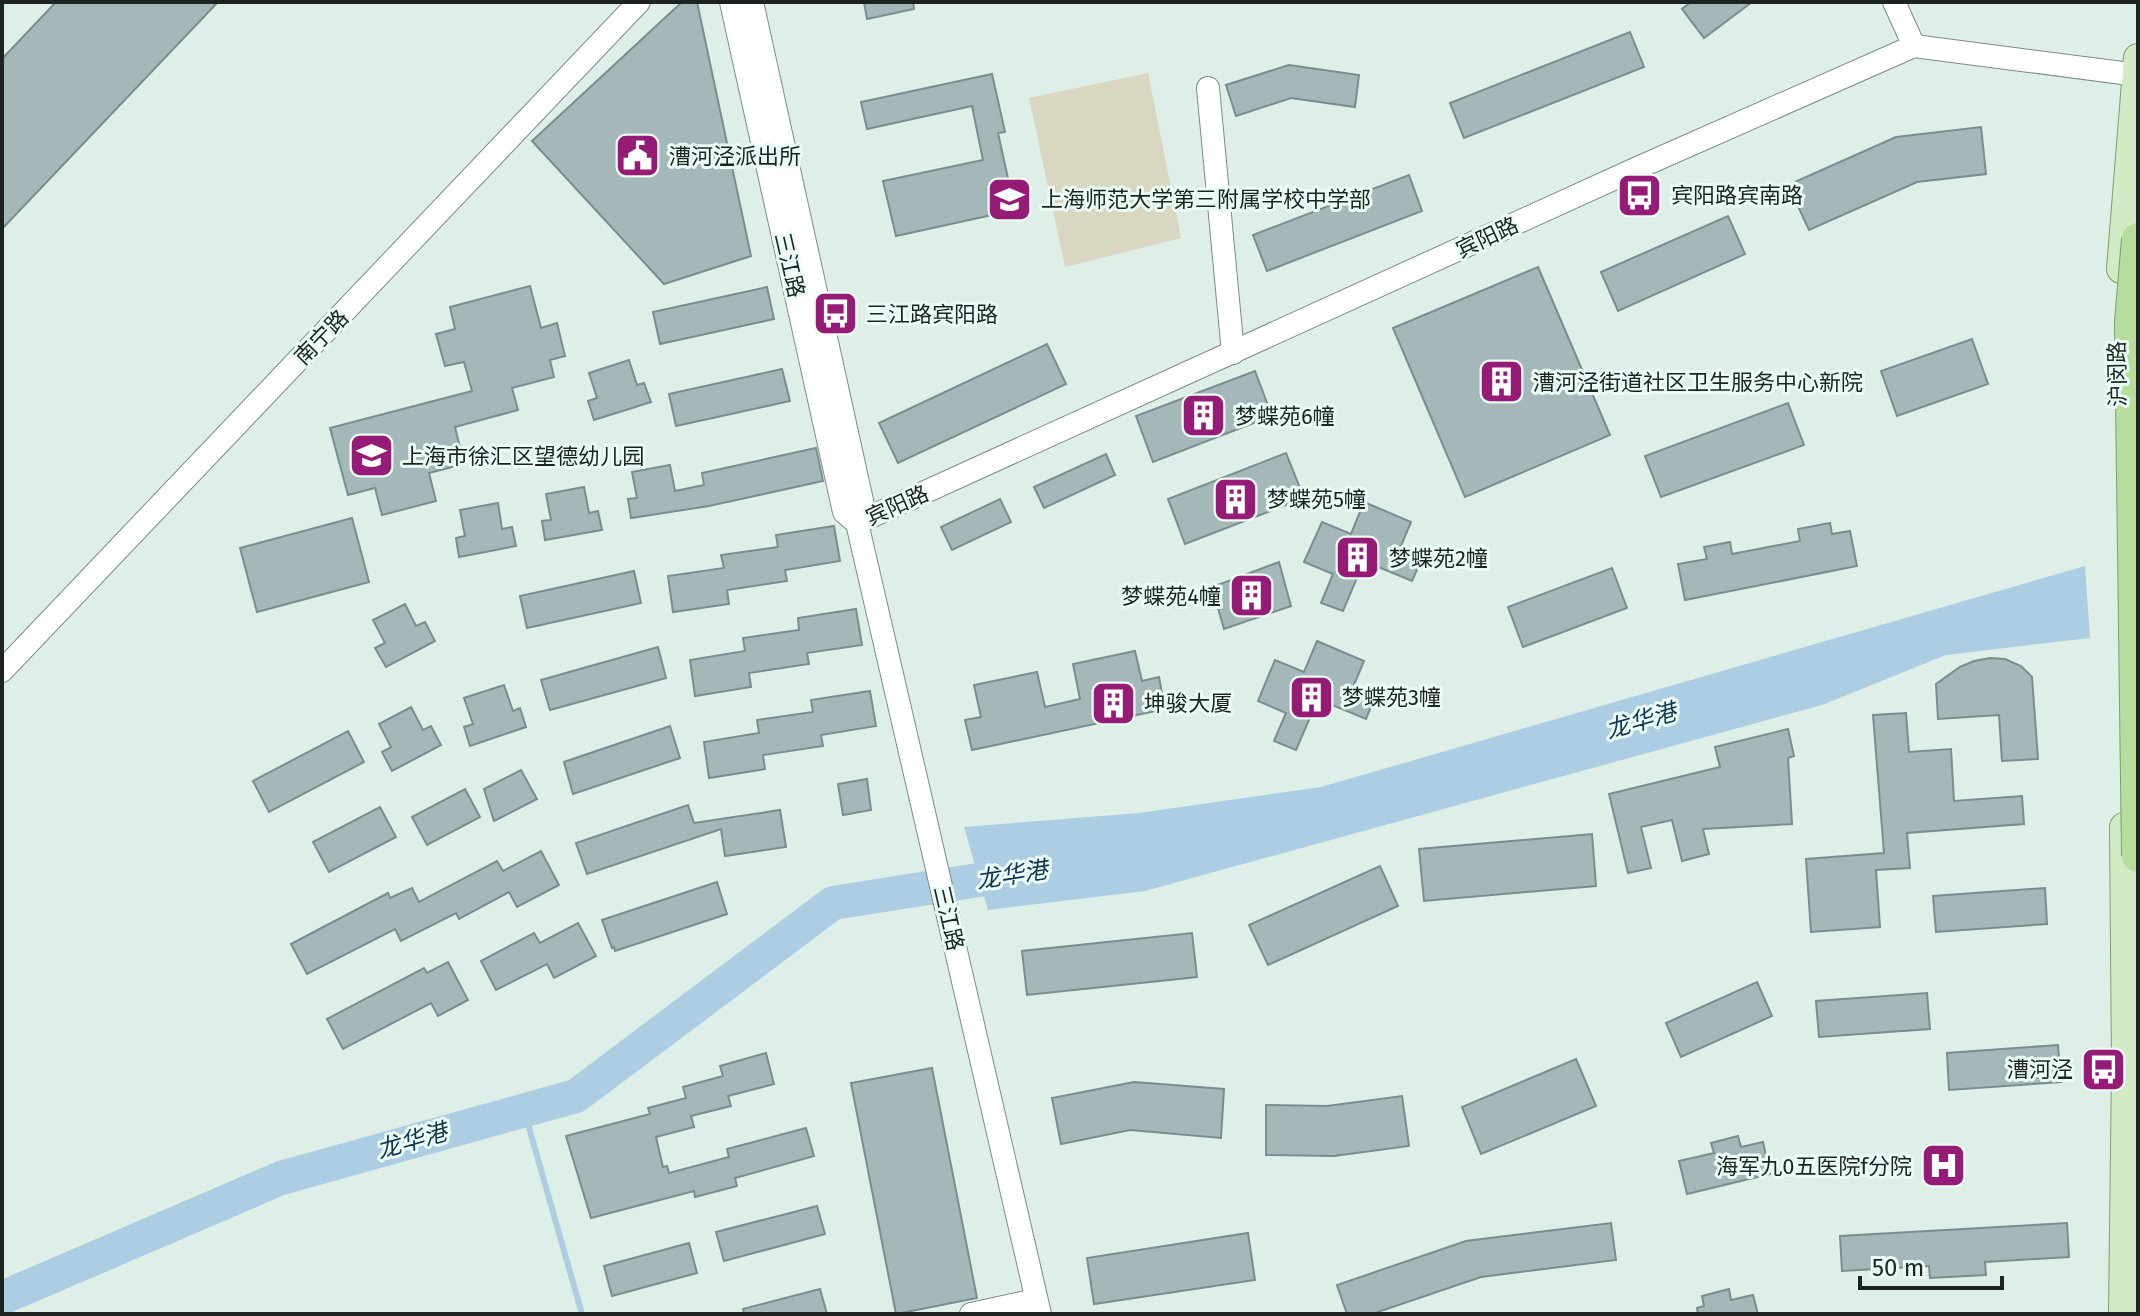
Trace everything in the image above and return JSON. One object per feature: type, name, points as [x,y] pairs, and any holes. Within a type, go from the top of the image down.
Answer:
[{"type":"highway","points":[[2138,239],[2131,322],[2138,856]]},
{"type":"main road","name":"沪闵路","points":[[2123,1314],[2131,785],[2117,321],[2137,69]]},
{"type":"street","name":"南宁路","points":[[2,671],[639,2]]},
{"type":"street","name":"三江路","points":[[731,2],[844,512],[857,523]]},
{"type":"street","name":"三江路","points":[[752,2],[863,505],[857,523],[1038,1307]]},
{"type":"street","points":[[1894,2],[1914,46],[2137,69]]},
{"type":"street","name":"宾阳路","points":[[857,523],[1633,170],[1914,46]]},
{"type":"street","points":[[1208,88],[1233,353]]},
{"type":"street","points":[[971,1314],[1038,1307]]},
{"type":"shaded area","points":[[1148,73],[1181,238],[1065,267],[1029,98]]},
{"type":"water","points":[[2085,566],[2090,638],[1946,655],[1822,705],[1145,891],[988,910],[964,827],[1139,813],[1321,787]]},
{"type":"building","points":[[56,2],[218,2],[2,229],[2,59]]},
{"type":"building","name":"漕河泾派出所","points":[[682,2],[697,2],[751,256],[664,284],[532,141]]},
{"type":"building","points":[[864,2],[913,2],[914,9],[867,19]]},
{"type":"building","points":[[1691,2],[1752,2],[1704,38],[1682,9]]},
{"type":"building","points":[[1630,32],[1644,67],[1464,138],[1450,103]]},
{"type":"building","points":[[1289,65],[1359,75],[1355,107],[1291,98],[1236,116],[1226,85]]},
{"type":"building","points":[[992,74],[1005,132],[998,133],[1015,210],[896,236],[883,181],[983,160],[972,106],[867,129],[861,102]]},
{"type":"building","points":[[1981,127],[1986,174],[1917,182],[1809,230],[1788,185],[1896,137]]},
{"type":"building","points":[[1409,175],[1422,211],[1267,271],[1253,235]]},
{"type":"building","points":[[1728,216],[1745,254],[1618,311],[1601,272]]},
{"type":"building","name":"漕河泾街道社区卫生服务中心新院","points":[[1538,267],[1610,435],[1465,497],[1393,328]]},
{"type":"building","points":[[530,286],[541,328],[557,323],[565,356],[550,360],[554,377],[512,388],[518,410],[455,427],[464,464],[429,473],[436,501],[382,515],[375,488],[348,495],[330,428],[472,391],[464,362],[445,366],[436,334],[455,329],[450,307]]},
{"type":"building","points":[[767,287],[774,319],[660,344],[653,312]]},
{"type":"building","points":[[1972,339],[1988,384],[1897,416],[1881,371]]},
{"type":"building","points":[[1047,344],[1066,384],[898,463],[879,423]]},
{"type":"building","points":[[629,360],[637,385],[644,383],[651,402],[594,420],[588,401],[597,398],[589,373]]},
{"type":"building","points":[[782,369],[790,401],[676,426],[669,394]]},
{"type":"building","name":"梦蝶苑6幢","points":[[1255,371],[1272,416],[1153,462],[1136,416]]},
{"type":"building","points":[[1788,403],[1804,445],[1661,497],[1645,456]]},
{"type":"building","points":[[816,448],[823,481],[709,506],[631,518],[628,499],[637,498],[632,472],[670,465],[675,491],[704,485],[702,473]]},
{"type":"building","name":"梦蝶苑5幢","points":[[1286,453],[1304,498],[1185,544],[1168,499]]},
{"type":"building","points":[[1106,454],[1115,475],[1044,508],[1034,487]]},
{"type":"building","points":[[584,487],[589,513],[598,511],[602,530],[545,540],[542,521],[551,520],[546,494]]},
{"type":"building","points":[[1000,499],[1011,522],[952,550],[941,527]]},
{"type":"building","name":"梦蝶苑2幢","points":[[1364,502],[1411,522],[1398,553],[1420,563],[1412,581],[1364,561],[1343,611],[1321,603],[1333,574],[1304,562],[1322,522],[1351,534]]},
{"type":"building","points":[[498,503],[502,529],[512,527],[516,546],[459,557],[456,538],[465,536],[460,510]]},
{"type":"building","points":[[352,518],[369,582],[257,612],[240,548]]},
{"type":"building","points":[[1830,523],[1832,534],[1850,531],[1857,566],[1685,600],[1678,564],[1707,559],[1704,547],[1730,542],[1732,554],[1800,541],[1798,529]]},
{"type":"building","points":[[834,526],[840,561],[785,570],[787,581],[727,590],[729,604],[673,612],[668,576],[724,568],[721,555],[778,547],[776,535]]},
{"type":"building","name":"梦蝶苑4幢","points":[[1279,562],[1291,606],[1224,629],[1212,587]]},
{"type":"building","points":[[1612,568],[1627,608],[1523,647],[1508,607]]},
{"type":"building","points":[[634,571],[641,603],[527,628],[520,596]]},
{"type":"building","points":[[405,604],[416,626],[425,622],[435,641],[386,667],[375,648],[385,643],[373,620]]},
{"type":"building","points":[[856,609],[862,645],[807,653],[809,664],[749,673],[751,687],[695,696],[690,660],[745,651],[743,638],[799,630],[798,618]]},
{"type":"building","name":"梦蝶苑3幢","points":[[1317,641],[1364,661],[1351,692],[1373,702],[1366,719],[1318,699],[1296,750],[1274,741],[1286,713],[1258,701],[1275,660],[1304,672]]},
{"type":"building","points":[[658,647],[666,678],[550,710],[541,680]]},
{"type":"building","name":"坤骏大厦","points":[[1135,651],[1142,681],[1159,677],[1165,709],[972,750],[965,720],[981,717],[974,685],[1037,672],[1045,707],[1080,699],[1073,664]]},
{"type":"building","points":[[1990,658],[2005,659],[2021,666],[2032,677],[2038,759],[2002,761],[1999,715],[1938,719],[1936,684],[1960,667]]},
{"type":"building","points":[[504,685],[513,711],[520,708],[526,727],[470,746],[464,727],[473,724],[464,698]]},
{"type":"building","points":[[870,691],[876,726],[821,735],[823,746],[763,755],[765,769],[709,778],[704,742],[759,733],[757,720],[813,712],[811,700]]},
{"type":"building","points":[[411,707],[423,730],[431,726],[441,745],[392,771],[382,752],[391,747],[379,724]]},
{"type":"building","points":[[1906,713],[1909,752],[1951,749],[1954,801],[2022,796],[2024,824],[1907,833],[1910,868],[1876,870],[1880,927],[1811,932],[1806,859],[1884,853],[1873,715]]},
{"type":"building","points":[[670,726],[680,758],[573,794],[564,762]]},
{"type":"building","points":[[1788,729],[1794,756],[1788,758],[1792,824],[1703,829],[1709,854],[1682,861],[1672,820],[1641,827],[1651,868],[1628,873],[1609,794],[1720,767],[1715,747]]},
{"type":"building","points":[[348,731],[364,762],[269,812],[253,781]]},
{"type":"building","points":[[521,770],[537,799],[494,821],[484,789]]},
{"type":"building","points":[[867,779],[871,810],[843,815],[838,784]]},
{"type":"building","points":[[465,789],[480,817],[427,845],[412,817]]},
{"type":"building","points":[[688,805],[694,823],[780,810],[786,847],[725,856],[721,829],[587,874],[576,843]]},
{"type":"building","points":[[380,807],[396,837],[329,872],[313,842]]},
{"type":"building","points":[[1592,834],[1596,886],[1424,901],[1419,849]]},
{"type":"building","points":[[541,851],[559,885],[517,907],[509,892],[459,919],[456,913],[401,941],[395,929],[307,974],[291,944],[388,893],[390,898],[412,888],[419,902],[497,861],[503,871]]},
{"type":"building","points":[[1380,866],[1398,906],[1268,965],[1249,925]]},
{"type":"building","points":[[717,882],[727,914],[615,951],[612,948],[602,920]]},
{"type":"building","points":[[2045,888],[2047,924],[1936,932],[1933,896]]},
{"type":"building","points":[[578,923],[596,956],[554,978],[547,964],[496,990],[481,961],[534,933],[540,943]]},
{"type":"building","points":[[1192,933],[1197,977],[1027,995],[1022,951]]},
{"type":"building","points":[[448,962],[468,1000],[438,1016],[431,1003],[343,1049],[327,1019],[424,968],[427,973]]},
{"type":"building","points":[[1757,982],[1772,1016],[1681,1057],[1666,1023]]},
{"type":"building","points":[[1927,993],[1930,1029],[1819,1037],[1816,1001]]},
{"type":"building","points":[[2058,1045],[2061,1082],[1949,1090],[1947,1053]]},
{"type":"building","points":[[766,1053],[774,1084],[728,1096],[731,1106],[691,1116],[694,1127],[656,1137],[663,1167],[667,1166],[669,1173],[729,1157],[727,1149],[806,1128],[814,1156],[735,1178],[737,1186],[695,1197],[694,1191],[591,1218],[566,1136],[650,1114],[648,1108],[686,1098],[683,1087],[723,1076],[720,1066]]},
{"type":"building","points":[[1576,1059],[1596,1106],[1481,1154],[1462,1107]]},
{"type":"building","points":[[932,1068],[977,1298],[896,1314],[851,1083]]},
{"type":"building","points":[[1134,1082],[1224,1089],[1221,1138],[1130,1130],[1061,1144],[1052,1098]]},
{"type":"building","points":[[1402,1096],[1409,1146],[1334,1156],[1266,1155],[1266,1105],[1327,1106]]},
{"type":"building","points":[[1738,1136],[1741,1147],[1763,1142],[1770,1174],[1687,1194],[1679,1161],[1714,1153],[1711,1143]]},
{"type":"building","points":[[817,1206],[825,1234],[724,1261],[716,1232]]},
{"type":"building","points":[[1611,1223],[1616,1260],[1481,1277],[1372,1314],[1347,1314],[1337,1285],[1466,1241]]},
{"type":"building","points":[[2067,1223],[2069,1257],[1985,1262],[1986,1275],[1930,1278],[1929,1266],[1842,1271],[1840,1236]]},
{"type":"building","points":[[1248,1233],[1255,1280],[1094,1304],[1087,1258]]},
{"type":"building","points":[[689,1243],[697,1273],[612,1296],[604,1266]]},
{"type":"building","points":[[820,1289],[827,1314],[744,1314],[743,1309]]},
{"type":"building","points":[[1729,1289],[1731,1300],[1753,1295],[1758,1314],[1698,1314],[1697,1308],[1704,1306],[1702,1296]]},
{"type":"waterway","name":"龙华港","points":[[2,1298],[281,1178],[576,1096],[833,903],[1023,873]]},
{"type":"waterway","points":[[524,1110],[582,1314]]},
{"type":"place","name":"漕河泾派出所","points":[[638,156]]},
{"type":"place","name":"宾阳路宾南路","points":[[1640,195]]},
{"type":"place","name":"上海师范大学第三附属学校中学部","points":[[1010,199]]},
{"type":"place","name":"三江路宾阳路","points":[[835,314]]},
{"type":"place","name":"漕河泾街道社区卫生服务中心新院","points":[[1502,382]]},
{"type":"place","name":"梦蝶苑6幢","points":[[1204,416]]},
{"type":"place","name":"上海市徐汇区望德幼儿园","points":[[371,456]]},
{"type":"place","name":"梦蝶苑5幢","points":[[1236,499]]},
{"type":"place","name":"梦蝶苑2幢","points":[[1358,558]]},
{"type":"place","name":"梦蝶苑4幢","points":[[1252,596]]},
{"type":"place","name":"梦蝶苑3幢","points":[[1311,697]]},
{"type":"place","name":"坤骏大厦","points":[[1113,703]]},
{"type":"place","name":"漕河泾","points":[[2104,1069]]},
{"type":"place","name":"海军九0五医院f分院","points":[[1943,1166]]}]
